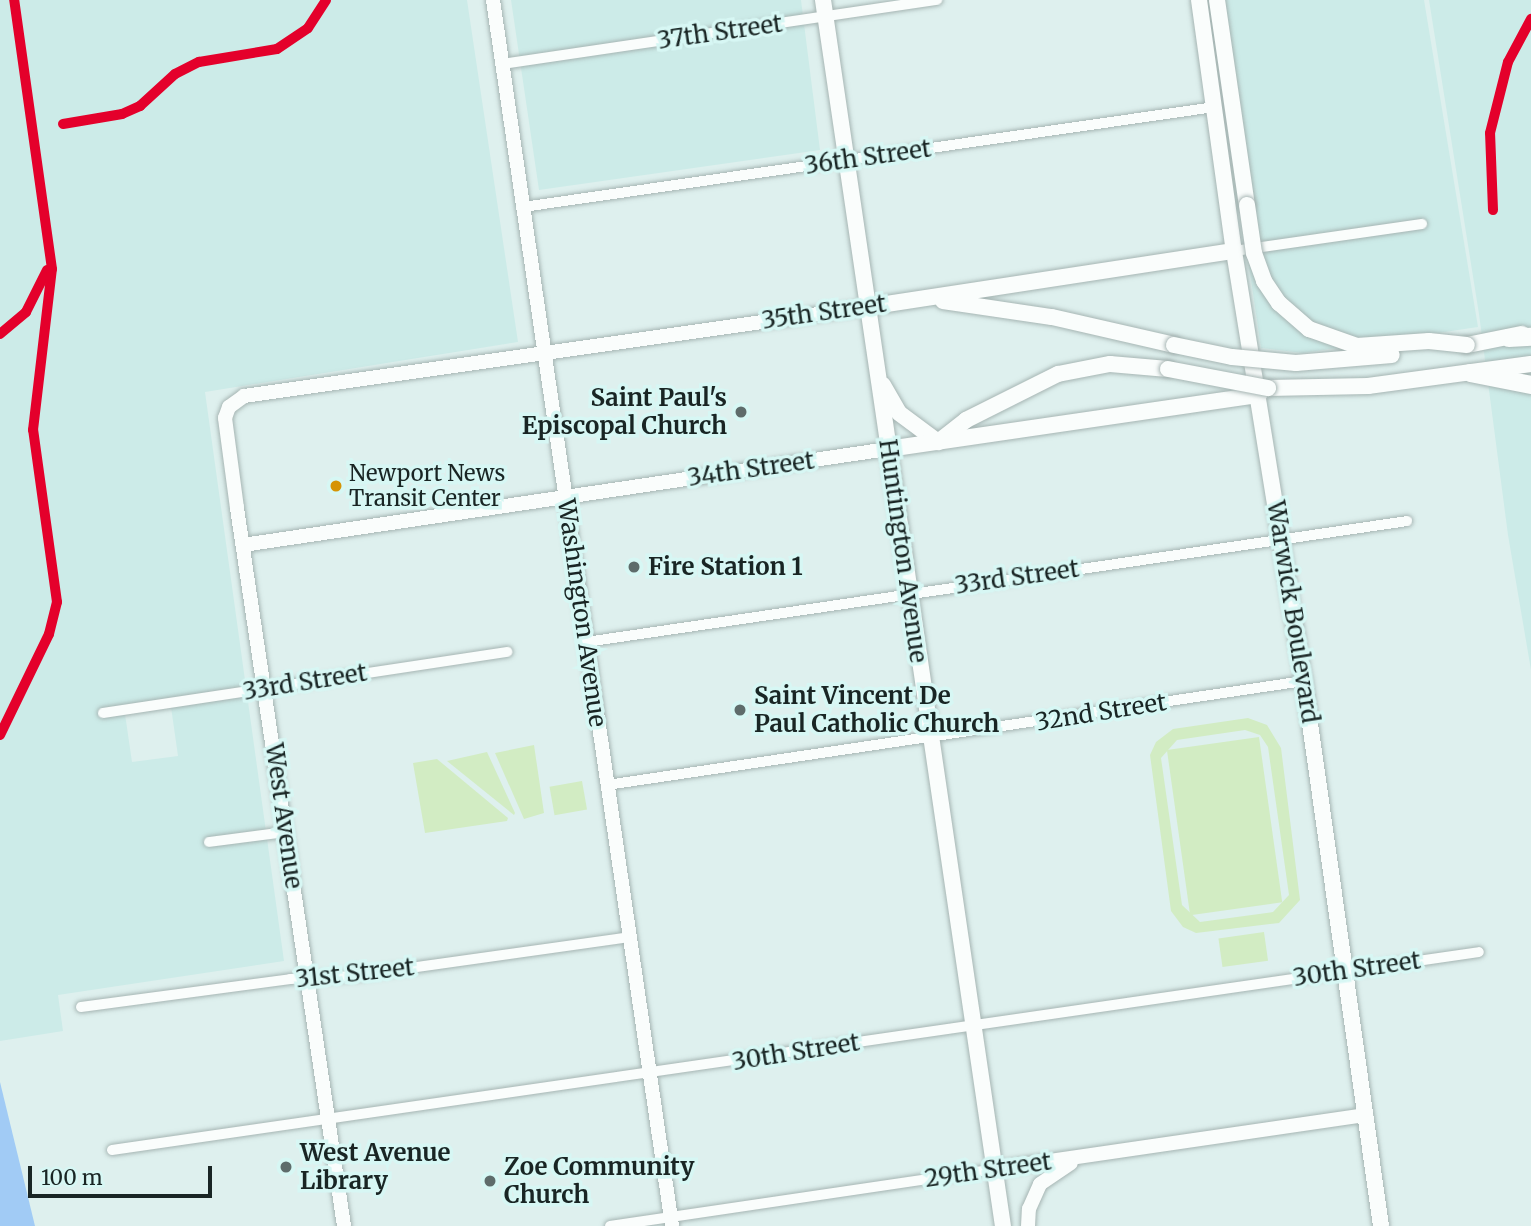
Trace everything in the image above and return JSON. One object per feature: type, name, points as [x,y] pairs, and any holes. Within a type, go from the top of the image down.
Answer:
[{"type":"highway","points":[[1509,338],[1531,334]]},
{"type":"highway","points":[[1470,373],[1531,385]]},
{"type":"main road","name":"Warwick Boulevard","points":[[1199,0],[1234,251],[1304,681],[1381,1226]]},
{"type":"main road","points":[[1217,0],[1247,205],[1264,281],[1279,303],[1309,329],[1357,346],[1429,341],[1467,345]]},
{"type":"main road","name":"Huntington Avenue","points":[[824,8],[1003,1226]]},
{"type":"main road","name":"35th Street","points":[[867,307],[1234,251]]},
{"type":"main road","points":[[918,299],[1024,312],[1232,357],[1296,363],[1509,338]]},
{"type":"main road","points":[[876,370],[899,413],[938,442],[966,420],[1058,374],[1110,364],[1168,369],[1268,388],[1329,390],[1531,364]]},
{"type":"main road","name":"34th Street","points":[[888,449],[1259,395]]},
{"type":"street","name":"Washington Avenue","points":[[493,0],[671,1222]]},
{"type":"street","name":"37th Street","points":[[502,64],[824,8],[937,0]]},
{"type":"street","name":"36th Street","points":[[523,208],[1213,107]]},
{"type":"street","name":"35th Street","points":[[1234,251],[1422,224]]},
{"type":"street","name":"35th Street","points":[[229,407],[244,396],[867,307]]},
{"type":"street","name":"West Avenue","points":[[229,407],[225,418],[344,1226]]},
{"type":"street","name":"34th Street","points":[[243,545],[888,449]]},
{"type":"street","name":"33rd Street","points":[[586,642],[1407,521]]},
{"type":"street","name":"33rd Street","points":[[103,713],[507,652]]},
{"type":"street","name":"32nd Street","points":[[607,785],[1304,681]]},
{"type":"street","points":[[209,842],[286,832]]},
{"type":"street","name":"31st Street","points":[[81,1007],[307,977],[353,976],[629,937]]},
{"type":"street","name":"30th Street","points":[[112,1150],[329,1121],[1479,952]]},
{"type":"street","name":"29th Street","points":[[610,1226],[671,1222],[995,1169],[1366,1115]]},
{"type":"street","points":[[1028,1226],[1029,1209],[1040,1184],[1059,1167],[1089,1156]]},
{"type":"shaded area","points":[[0,0],[467,0],[518,342],[205,392],[284,961],[58,995],[63,1031],[0,1041]],"holes":[[[171,707],[178,756],[132,762],[125,714]]]},
{"type":"shaded area","points":[[511,0],[801,0],[820,150],[539,190]]},
{"type":"shaded area","points":[[1210,0],[1424,0],[1478,327],[1303,353],[1261,348]]},
{"type":"shaded area","points":[[1429,0],[1531,0],[1531,670],[1508,535],[1479,314]]},
{"type":"green space","points":[[1248,718],[1267,725],[1281,748],[1300,900],[1279,923],[1196,933],[1183,927],[1171,911],[1150,755],[1156,742],[1173,729]],"holes":[[[1245,730],[1260,735],[1268,747],[1289,895],[1273,912],[1200,922],[1182,905],[1161,758],[1177,740]]]},
{"type":"green space","points":[[1259,737],[1282,902],[1190,915],[1167,750]]},
{"type":"green space","points":[[534,745],[544,813],[524,819],[495,753]]},
{"type":"green space","points":[[487,752],[515,813],[514,815],[447,761]]},
{"type":"green space","points":[[437,759],[508,818],[507,821],[425,833],[413,763]]},
{"type":"green space","points":[[582,781],[587,810],[555,815],[550,787]]},
{"type":"green space","points":[[1264,932],[1268,961],[1222,967],[1218,938]]},
{"type":"water","points":[[0,1082],[35,1226],[0,1226]]},
{"type":"transit line","points":[[0,735],[49,634],[57,602],[33,430],[52,269],[14,0]]},
{"type":"transit line","points":[[63,124],[122,114],[140,106],[175,74],[199,62],[277,49],[308,28],[326,0]]},
{"type":"transit line","points":[[1493,210],[1490,133],[1508,62],[1531,19]]},
{"type":"transit line","points":[[0,334],[26,312],[47,270]]},
{"type":"place","name":"Saint Paul's Episcopal Church","points":[[741,412]]},
{"type":"place","name":"Newport News Transit Center","points":[[336,486]]},
{"type":"place","name":"Fire Station 1","points":[[634,567]]},
{"type":"place","name":"Saint Vincent De Paul Catholic Church","points":[[740,710]]},
{"type":"place","name":"West Avenue Library","points":[[286,1167]]},
{"type":"place","name":"Zoe Community Church","points":[[490,1181]]}]
